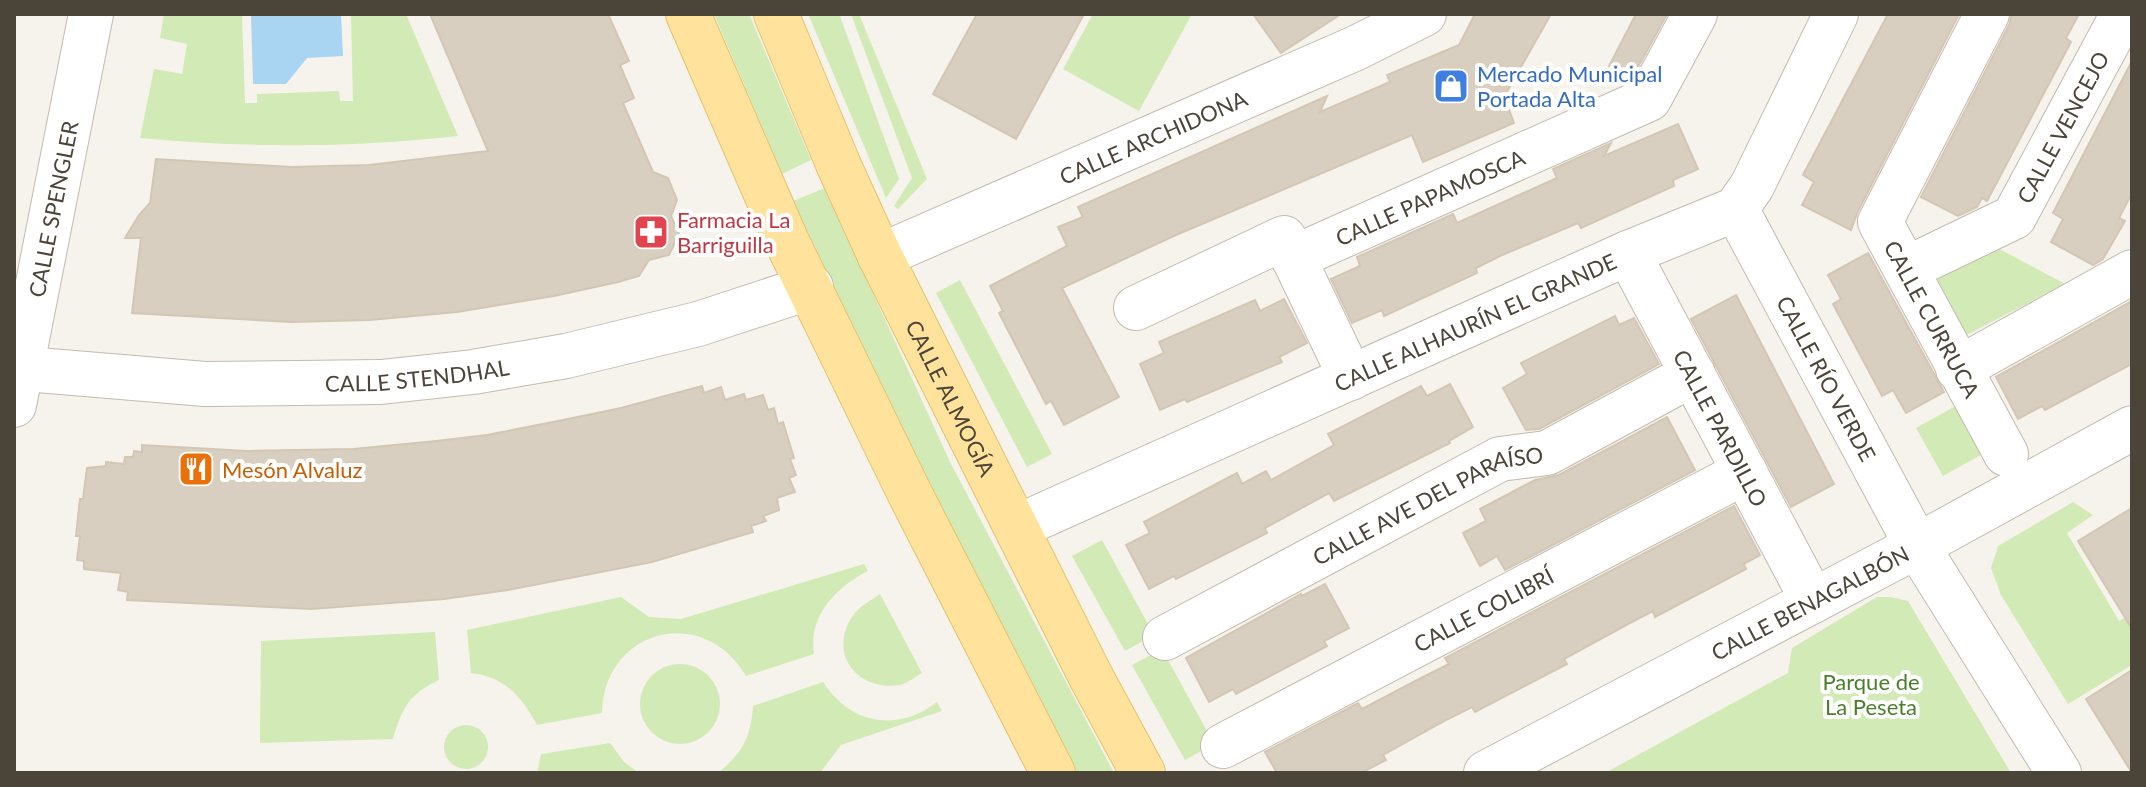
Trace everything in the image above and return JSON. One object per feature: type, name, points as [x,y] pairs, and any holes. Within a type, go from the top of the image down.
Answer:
[{"type":"main road","points":[[688,14],[782,231],[910,494],[1053,773]]},
{"type":"main road","name":"CALLE ALMOGÍA","points":[[776,14],[880,256],[1143,773]]},
{"type":"street","name":"CALLE SPENGLER","points":[[16,381],[91,14]]},
{"type":"street","name":"CALLE ARCHIDONA","points":[[880,256],[1356,48],[1424,14]]},
{"type":"street","name":"CALLE PAPAMOSCA","points":[[1293,258],[1649,99],[1695,14]]},
{"type":"street","points":[[1736,209],[1752,186],[1836,14]]},
{"type":"street","name":"CALLE CURRUCA","points":[[1987,14],[1880,222],[2006,454]]},
{"type":"street","name":"CALLE VENCEJO","points":[[1906,269],[2014,217],[2123,14]]},
{"type":"street","name":"CALLE ALHAURÍN EL GRANDE","points":[[1017,527],[1628,253],[1736,209]]},
{"type":"street","name":"CALLE RÍO VERDE","points":[[1736,209],[1917,546],[2059,773]]},
{"type":"street","points":[[1136,308],[1284,238],[1351,378]]},
{"type":"street","name":"CALLE PARDILLO","points":[[1628,253],[1813,601]]},
{"type":"street","points":[[1958,369],[2132,272]]},
{"type":"street","name":"CALLE STENDHAL","points":[[16,381],[205,384],[381,382],[473,372],[566,356],[698,324],[811,287]]},
{"type":"street","name":"CALLE AVE DEL PARAÍSO","points":[[1165,638],[1500,459],[1547,453],[1693,374]]},
{"type":"street","name":"CALLE BENAGALBÓN","points":[[1486,773],[1917,546],[2132,428]]},
{"type":"street","name":"CALLE COLIBRÍ","points":[[1223,746],[1745,472]]},
{"type":"green space","points":[[164,14],[242,14],[245,103],[257,103],[257,94],[339,91],[340,101],[353,101],[351,14],[406,14],[458,136],[377,143],[299,145],[221,144],[140,138],[154,69],[182,74],[187,44],[160,38]]},
{"type":"green space","points":[[714,14],[749,14],[811,160],[782,174]]},
{"type":"green space","points":[[851,14],[859,14],[927,179],[898,209],[894,206],[912,178]]},
{"type":"green space","points":[[1093,14],[1192,14],[1139,111],[1063,69]]},
{"type":"green space","points":[[809,16],[840,16],[899,179],[886,198]]},
{"type":"green space","points":[[825,188],[950,462],[1114,773],[1076,773],[921,475],[793,201]]},
{"type":"green space","points":[[1994,246],[2065,284],[1957,340],[1925,280]]},
{"type":"green space","points":[[960,280],[1052,454],[1027,467],[936,293]]},
{"type":"green space","points":[[1961,403],[1988,451],[1943,476],[1916,428]]},
{"type":"green space","points":[[2073,502],[2093,515],[2067,533],[2119,621],[2132,614],[2132,665],[2068,704],[2001,595],[1991,568],[1998,546]]},
{"type":"green space","points":[[1102,540],[1154,635],[1125,651],[1072,556]]},
{"type":"green space","points":[[864,564],[868,571],[835,594],[820,615],[813,640],[814,654],[746,676],[728,653],[706,639],[682,633],[659,636],[637,645],[619,662],[607,684],[602,713],[537,725],[511,690],[493,679],[471,673],[467,630],[621,597],[649,617],[681,619]]},
{"type":"green space","points":[[880,594],[922,673],[900,685],[870,682],[858,675],[845,654],[843,641],[855,613]]},
{"type":"green space","name":"Parque de La Peseta","points":[[1877,597],[1908,601],[2011,773],[1605,773],[1788,673],[1792,648]]},
{"type":"green space","points":[[435,632],[439,680],[420,691],[408,703],[393,739],[260,743],[261,641]]},
{"type":"green space","points":[[1162,649],[1214,744],[1185,760],[1132,665]]},
{"type":"green space","points":[[680,664],[695,667],[708,676],[717,689],[720,704],[717,719],[708,732],[695,741],[680,744],[665,741],[652,732],[643,719],[640,704],[643,689],[652,676],[665,667]]},
{"type":"green space","points":[[823,682],[847,707],[875,719],[906,718],[937,702],[942,711],[841,745],[820,773],[718,773],[744,744],[753,706]]},
{"type":"green space","points":[[466,725],[482,731],[488,747],[482,763],[466,769],[450,763],[444,747],[450,731]]},
{"type":"green space","points":[[610,743],[624,762],[639,773],[537,773],[541,754]]},
{"type":"water","points":[[251,14],[341,14],[343,56],[307,58],[286,84],[253,84]]},
{"type":"building","points":[[430,14],[608,14],[629,61],[620,65],[634,98],[623,103],[653,172],[668,178],[677,200],[671,216],[679,234],[669,255],[649,260],[639,276],[618,282],[457,312],[370,320],[291,322],[132,313],[141,238],[125,238],[150,203],[156,159],[291,167],[369,165],[488,151]]},
{"type":"building","points":[[977,14],[1084,14],[1016,139],[933,94]]},
{"type":"building","points":[[1253,14],[1341,14],[1281,53]]},
{"type":"building","points":[[1475,14],[1551,14],[1504,97],[1514,123],[1423,162],[1412,135],[1176,235],[1062,288],[1119,397],[1064,425],[1051,401],[1046,404],[999,313],[1003,311],[990,286],[1067,246],[1058,227],[1083,217],[1078,207],[1327,96],[1320,112],[1390,82],[1387,75],[1459,45]]},
{"type":"building","points":[[1636,14],[1667,14],[1628,81],[1607,70]]},
{"type":"building","points":[[1888,14],[1959,14],[1851,230],[1802,205],[1814,182],[1803,175]]},
{"type":"building","points":[[2012,14],[2079,14],[2066,38],[2071,42],[1987,201],[1982,198],[1977,207],[1958,216],[1921,197]]},
{"type":"building","points":[[2132,61],[2132,193],[2119,218],[2125,221],[2103,259],[2093,265],[2051,242],[2063,219],[2053,213]]},
{"type":"building","points":[[1678,124],[1698,169],[1673,180],[1674,186],[1581,228],[1578,223],[1500,256],[1476,268],[1477,273],[1384,316],[1382,310],[1352,323],[1331,279],[1360,266],[1357,257],[1453,214],[1457,223],[1557,178],[1553,169],[1611,143],[1604,156]]},
{"type":"building","points":[[1868,253],[1944,392],[1906,413],[1893,390],[1882,396],[1833,304],[1841,299],[1828,275]]},
{"type":"building","points":[[1736,295],[1834,484],[1791,507],[1691,319]]},
{"type":"building","points":[[1284,299],[1307,343],[1279,357],[1282,362],[1187,402],[1185,399],[1160,410],[1140,364],[1164,353],[1159,342],[1255,300],[1260,311]]},
{"type":"building","points":[[2132,301],[2132,364],[2045,410],[2042,406],[2018,419],[1996,377]]},
{"type":"building","points":[[1615,316],[1619,325],[1634,318],[1659,364],[1539,429],[1526,430],[1503,388],[1527,374],[1521,363]]},
{"type":"building","points":[[1450,384],[1473,427],[1450,443],[1334,501],[1329,493],[1265,528],[1267,533],[1176,579],[1174,576],[1149,589],[1126,545],[1150,533],[1144,522],[1237,473],[1242,484],[1266,471],[1271,480],[1334,445],[1328,434],[1421,386],[1427,396]]},
{"type":"building","points":[[702,386],[704,393],[721,387],[725,400],[744,394],[746,400],[763,395],[768,410],[774,408],[778,424],[783,422],[794,458],[790,459],[796,475],[789,478],[795,492],[777,498],[779,510],[763,516],[766,521],[751,526],[753,532],[652,562],[444,599],[311,609],[127,600],[128,592],[118,590],[121,573],[84,569],[84,561],[77,560],[80,499],[83,499],[87,468],[106,466],[106,462],[124,464],[125,457],[133,457],[134,451],[142,452],[142,445],[247,451],[353,449],[436,441],[487,435],[563,420]]},
{"type":"building","points":[[1667,417],[1695,470],[1505,570],[1497,556],[1480,566],[1463,533],[1486,521],[1480,509],[1535,480],[1559,475]]},
{"type":"building","points":[[1734,506],[1760,555],[1744,564],[1746,569],[1655,617],[1653,611],[1628,624],[1564,659],[1567,664],[1475,712],[1472,707],[1448,719],[1383,755],[1386,760],[1361,773],[1277,773],[1265,752],[1358,703],[1362,709],[1449,664],[1445,658]]},
{"type":"building","points":[[2132,508],[2132,629],[2078,541]]},
{"type":"building","points":[[1325,584],[1349,628],[1324,641],[1327,646],[1236,694],[1233,689],[1209,702],[1186,658],[1301,594]]},
{"type":"building","points":[[2132,670],[2132,773],[2086,699]]},
{"type":"place","name":"Mercado Municipal Portada Alta","points":[[1451,86]]},
{"type":"place","name":"Farmacia La Barriguilla","points":[[651,232]]},
{"type":"place","name":"Mesón Alvaluz","points":[[196,469]]}]
